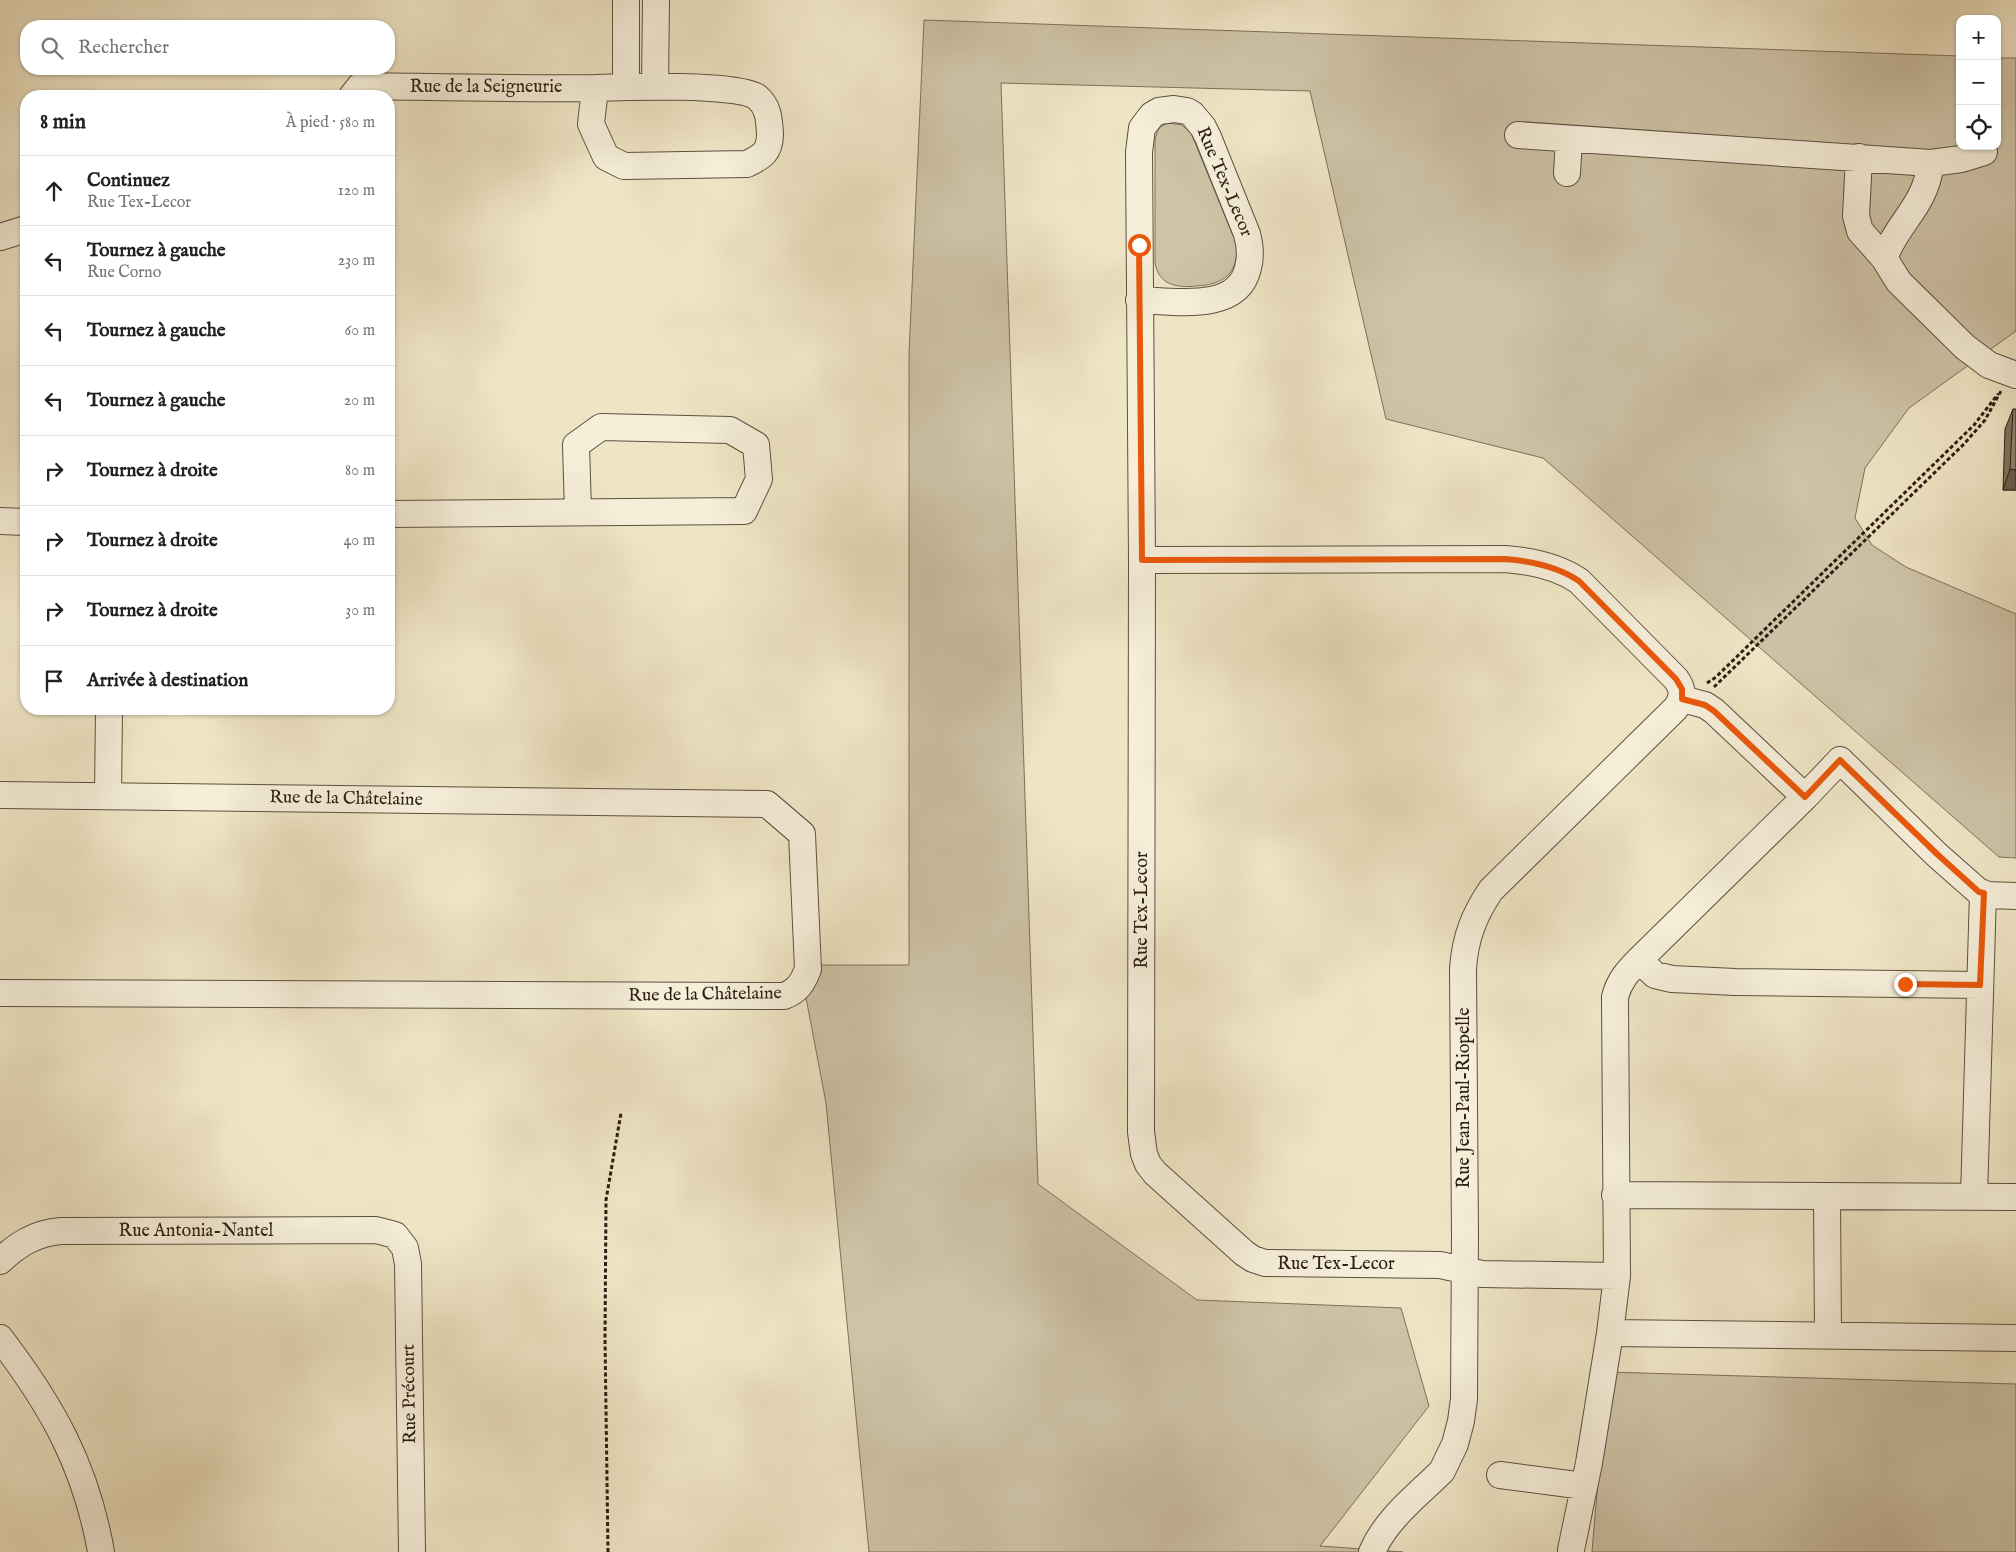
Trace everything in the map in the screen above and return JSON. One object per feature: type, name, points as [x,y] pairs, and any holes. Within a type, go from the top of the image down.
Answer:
[{"type":"street","points":[[626,0],[626,87]]},
{"type":"street","points":[[655,86],[656,0]]},
{"type":"street","name":"Rue de la Seigneurie","points":[[357,90],[360,86],[595,88],[655,86],[737,90],[756,96],[769,113],[770,141],[764,156],[747,164],[624,166],[606,157],[591,124],[595,88]]},
{"type":"street","name":"Rue Tex-Lecor","points":[[1139,300],[1203,301],[1222,298],[1234,292],[1241,285],[1248,271],[1250,250],[1247,234],[1208,137],[1197,118],[1187,111],[1174,109],[1159,111],[1146,121],[1140,135],[1139,300],[1142,560],[1141,1132],[1144,1154],[1148,1164],[1155,1173],[1244,1253],[1253,1259],[1265,1263],[1440,1264],[1465,1271],[1491,1274],[1617,1276]]},
{"type":"street","points":[[1518,136],[1931,163],[1961,159],[1984,152]]},
{"type":"street","points":[[1567,173],[1569,139]]},
{"type":"street","points":[[1858,157],[1856,216],[1860,231],[1884,258],[1905,289],[1965,347],[1989,365],[2016,375]]},
{"type":"street","points":[[1884,258],[1890,243],[1920,200],[1928,181],[1931,163]]},
{"type":"street","points":[[0,237],[20,231]]},
{"type":"street","points":[[395,514],[744,511],[759,479],[756,445],[730,430],[601,427],[576,445],[578,512]]},
{"type":"street","points":[[0,521],[20,522]]},
{"type":"street","points":[[1142,560],[1505,559],[1560,570],[1579,581],[1676,679],[1682,689],[1696,695],[1805,797]]},
{"type":"street","name":"Rue Jean-Paul-Riopelle","points":[[1372,1552],[1387,1526],[1442,1471],[1456,1444],[1461,1421],[1464,1399],[1465,1271],[1463,969],[1467,938],[1472,923],[1492,890],[1675,709],[1696,695]]},
{"type":"street","points":[[108,796],[109,715]]},
{"type":"street","points":[[1571,1550],[1610,1333],[1617,1276],[1615,997],[1623,977],[1783,821],[1840,760],[1979,892],[2016,896]]},
{"type":"street","name":"Rue de la Châtelaine","points":[[0,795],[767,804],[802,834],[808,968],[802,983],[793,993],[784,996],[0,993]]},
{"type":"street","points":[[1974,1197],[1984,893]]},
{"type":"street","points":[[1639,960],[1656,975],[1672,979],[1735,982],[1980,985]]},
{"type":"street","points":[[1615,1195],[2016,1198]]},
{"type":"street","points":[[1827,1196],[1828,1336]]},
{"type":"street","name":"Rue Antonia-Nantel","points":[[0,1261],[31,1238],[61,1231],[376,1230],[399,1237]]},
{"type":"street","name":"Rue Précourt","points":[[399,1237],[406,1253],[408,1264],[412,1552]]},
{"type":"street","points":[[1610,1333],[2016,1338]]},
{"type":"street","points":[[0,1338],[45,1402],[69,1446],[90,1502],[101,1552]]},
{"type":"street","points":[[1500,1476],[1584,1486]]},
{"type":"path","points":[[2002,389],[1985,420],[1969,439],[1713,688],[1696,695],[1705,683],[1716,677],[1974,425],[2002,389]]},
{"type":"path","points":[[608,1552],[605,1338],[606,1200],[622,1112]]},
{"type":"shaded area","points":[[924,20],[1956,56],[1956,150],[2001,150],[2001,58],[2016,58],[2016,331],[1909,408],[1865,468],[1855,518],[1872,545],[1906,567],[2016,614],[2016,858],[1999,857],[1543,458],[1386,419],[1310,91],[1001,83],[1038,1184],[1197,1300],[1401,1308],[1429,1406],[1320,1546],[1403,1552],[869,1552],[826,1103],[804,987],[814,965],[909,965],[909,354]]},
{"type":"shaded area","points":[[1169,123],[1182,125],[1191,133],[1236,243],[1237,253],[1232,269],[1222,280],[1215,283],[1189,286],[1170,284],[1160,276],[1157,270],[1155,263],[1155,141],[1159,129]]},
{"type":"shaded area","points":[[1607,1372],[2016,1384],[2016,1552],[1592,1552]]},
{"type":"building","points":[[2013,409],[2016,409],[2016,470],[2010,469]]},
{"type":"route","points":[[1139,245],[1142,560],[1505,559],[1547,566],[1571,576],[1579,581],[1676,679],[1682,689],[1682,699],[1697,702],[1714,711],[1805,797],[1840,760],[1937,854],[1979,892],[1984,893],[1980,985],[1905,984]]}]
